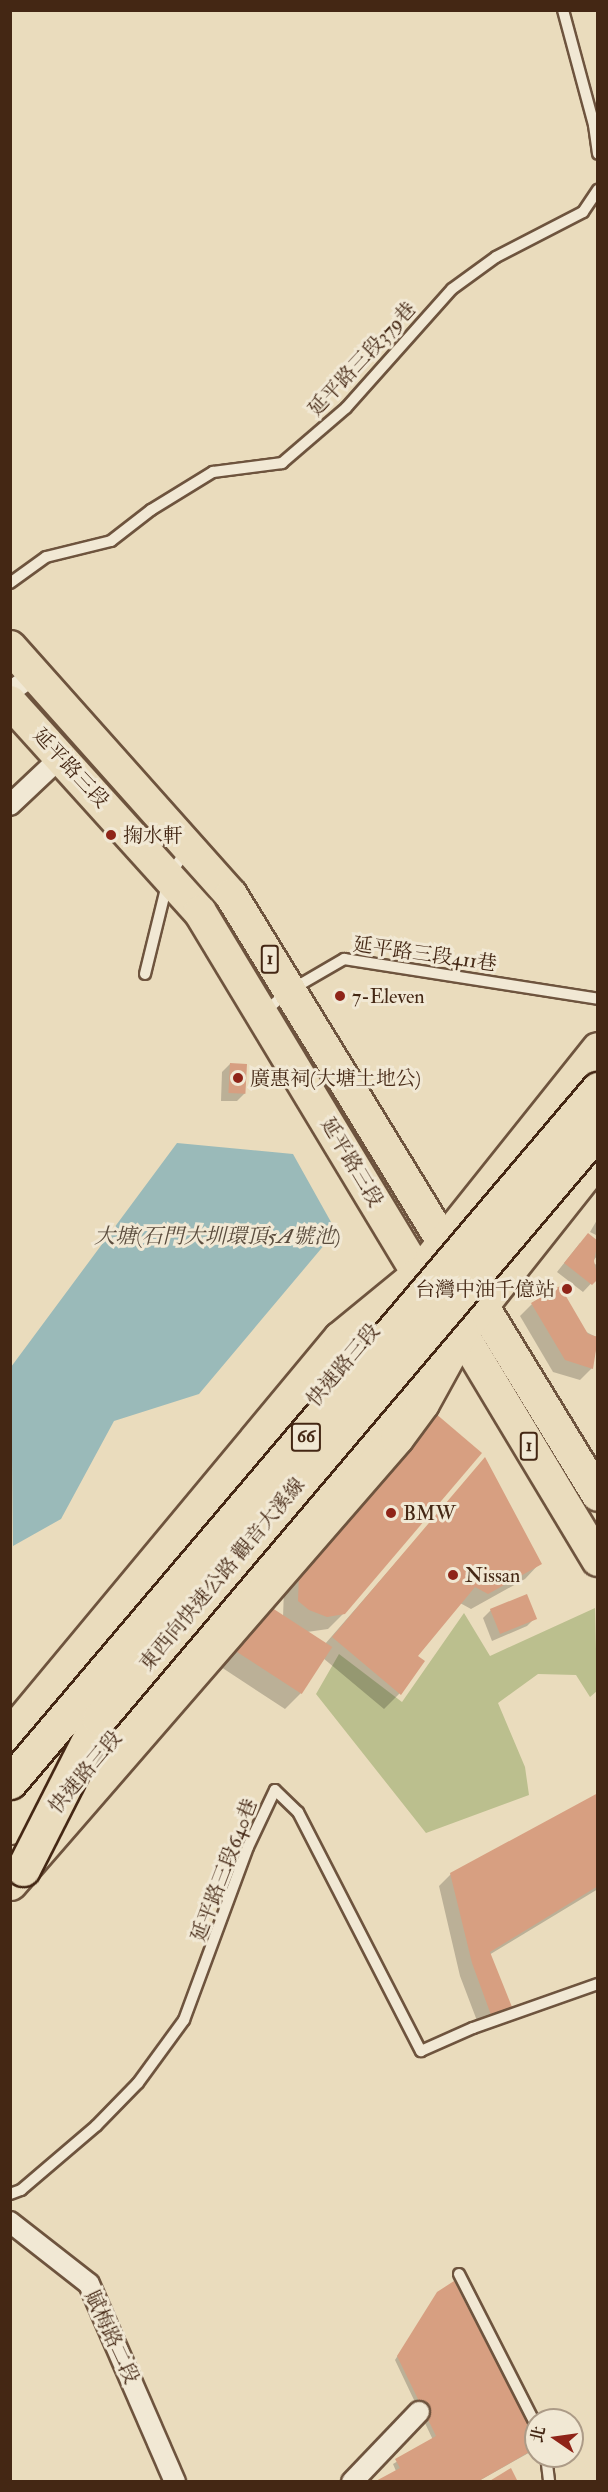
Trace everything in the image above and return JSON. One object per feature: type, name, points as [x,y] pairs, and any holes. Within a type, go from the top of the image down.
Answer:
[{"type":"highway","name":"東西向快速公路 觀音大溪線","points":[[10,1782],[349,1388],[597,1089]]},
{"type":"highway","name":"東西向快速公路 觀音大溪線","points":[[10,1827],[597,1130]]},
{"type":"highway","points":[[10,1735],[340,1338],[418,1274]]},
{"type":"highway","points":[[15,1870],[350,1492],[422,1403],[460,1332]]},
{"type":"highway","points":[[15,1870],[99,1719]]},
{"type":"main road","name":"延平路三段","points":[[10,647],[22,684],[189,846],[231,895],[443,1243],[484,1304],[597,1495]]},
{"type":"main road","name":"延平路三段","points":[[10,702],[200,912],[418,1274],[460,1332],[597,1560]]},
{"type":"main road","name":"快速路三段","points":[[10,1757],[418,1274],[597,1049]]},
{"type":"main road","name":"快速路三段","points":[[15,1870],[484,1304],[597,1160]]},
{"type":"street","points":[[10,805],[62,757]]},
{"type":"street","points":[[555,1102],[597,1147]]},
{"type":"street","name":"賦梅路二段","points":[[10,2222],[89,2284],[175,2481]]},
{"type":"street","points":[[352,2481],[419,2412]]},
{"type":"lane","points":[[562,10],[594,125],[597,154]]},
{"type":"lane","name":"延平路三段379巷","points":[[10,583],[46,557],[111,541],[151,510],[213,472],[282,463],[346,408],[452,289],[496,257],[583,212],[597,190]]},
{"type":"lane","points":[[145,974],[169,876],[189,846]]},
{"type":"lane","name":"延平路三段411巷","points":[[262,1014],[289,991],[344,958],[597,999]]},
{"type":"lane","name":"延平路三段640巷","points":[[10,2194],[21,2190],[96,2127],[138,2083],[184,2020],[248,1848],[275,1790],[298,1812],[421,2051],[473,2028],[597,1984]]},
{"type":"lane","points":[[459,2274],[527,2408]]},
{"type":"green space","points":[[595,1608],[597,1691],[590,1697],[576,1675],[538,1674],[498,1703],[525,1767],[529,1795],[426,1833],[316,1694],[339,1654],[402,1702],[464,1613],[490,1656]]},
{"type":"water","name":"大塘(石門大圳環頂5A號池)","points":[[177,1143],[293,1154],[336,1231],[199,1394],[114,1421],[61,1519],[13,1546],[11,1367]]},
{"type":"building","name":"廣惠祠(大塘土地公)","points":[[230,1063],[247,1064],[245,1094],[228,1093]]},
{"type":"building","points":[[588,1233],[598,1241],[594,1261],[598,1279],[592,1285],[564,1263]]},
{"type":"building","points":[[560,1286],[588,1334],[598,1337],[593,1369],[565,1360],[531,1303]]},
{"type":"building","name":"BMW","points":[[435,1413],[482,1453],[345,1614],[327,1617],[309,1610],[298,1601],[299,1572]]},
{"type":"building","name":"Nissan","points":[[485,1457],[542,1564],[488,1594],[475,1587],[418,1656],[425,1661],[401,1695],[332,1637]]},
{"type":"building","points":[[527,1594],[537,1619],[500,1634],[490,1609]]},
{"type":"building","points":[[266,1604],[332,1647],[302,1694],[236,1651]]},
{"type":"building","points":[[598,1793],[598,1886],[490,1952],[512,2007],[491,2015],[472,1963],[450,1873]]},
{"type":"building","points":[[454,2281],[524,2417],[524,2455],[477,2482],[374,2482],[400,2468],[395,2459],[436,2436],[397,2356],[437,2292]]},
{"type":"building","points":[[511,2468],[518,2482],[488,2482]]},
{"type":"place","name":"掬水軒","points":[[111,835]]},
{"type":"place","name":"7-Eleven","points":[[340,996]]},
{"type":"place","name":"廣惠祠(大塘土地公)","points":[[238,1078]]},
{"type":"place","name":"台灣中油千億站","points":[[567,1289]]},
{"type":"place","name":"BMW","points":[[391,1513]]},
{"type":"place","name":"Nissan","points":[[453,1575]]}]
